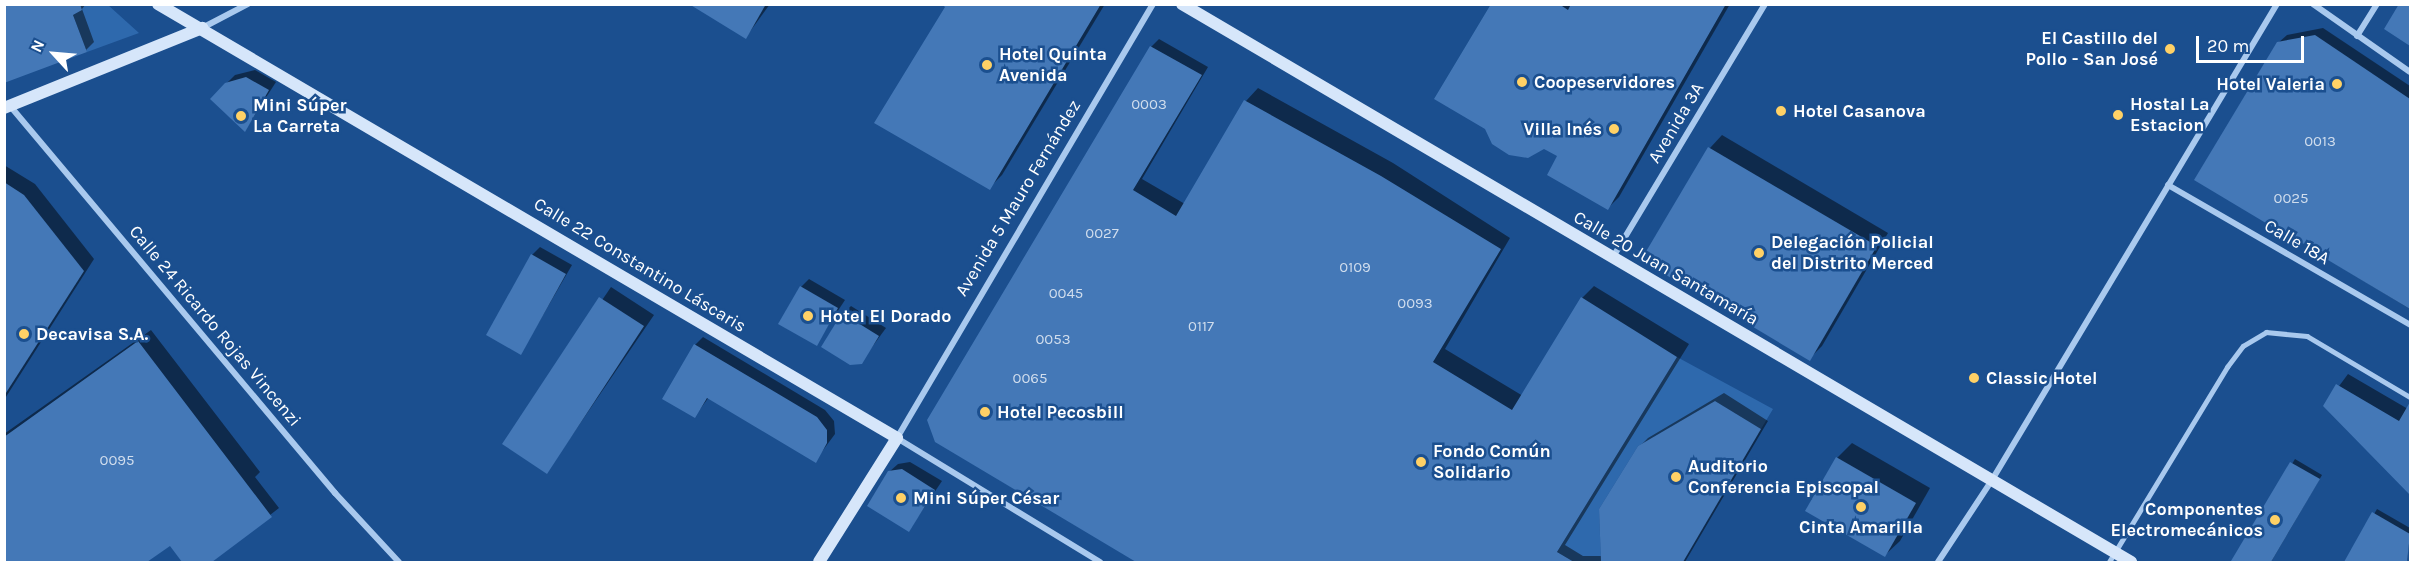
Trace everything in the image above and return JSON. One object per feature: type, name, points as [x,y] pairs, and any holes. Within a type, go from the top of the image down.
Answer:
[{"type":"street","name":"Calle 22 Constantino Láscaris","points":[[159,4],[897,438],[1100,562]]},
{"type":"street","points":[[8,107],[202,28],[248,4]]},
{"type":"street","name":"Avenida 5 Mauro Fernández","points":[[819,562],[897,438],[1153,4]]},
{"type":"street","name":"Calle 20 Juan Santamaría","points":[[1182,4],[1992,480],[2111,557],[2131,562]]},
{"type":"street","name":"Avenida 3A","points":[[1613,258],[1765,4]]},
{"type":"street","points":[[2313,4],[2410,72]]},
{"type":"street","points":[[2357,36],[2376,4]]},
{"type":"street","points":[[1938,562],[1992,480],[2169,185],[2272,6]]},
{"type":"street","name":"Calle 24 Ricardo Rojas Vincenzi","points":[[8,107],[334,493],[399,562]]},
{"type":"street","name":"Calle 18A","points":[[2169,185],[2410,325]]},
{"type":"lane","points":[[2111,557],[2227,367],[2243,346],[2266,332],[2307,336],[2410,397]]},
{"type":"shaded area","points":[[80,5],[108,5],[139,33],[87,52],[73,15],[82,10]]},
{"type":"shaded area","points":[[1677,357],[1773,409],[1761,429],[1715,401],[1638,446],[1599,509],[1601,562],[1574,562],[1557,552]]},
{"type":"building","points":[[4,4],[80,4],[82,10],[73,15],[87,52],[4,83]]},
{"type":"building","points":[[689,4],[766,4],[746,39]]},
{"type":"building","name":"Hotel Quinta Avenida","points":[[942,4],[1101,4],[990,190],[874,123],[945,7]]},
{"type":"building","name":"Coopeservidores","points":[[1491,4],[1559,4],[1568,10],[1571,4],[1726,4],[1608,210],[1547,175],[1557,156],[1544,149],[1528,158],[1509,155],[1492,144],[1485,129],[1434,99]]},
{"type":"building","points":[[2399,4],[2410,4],[2410,46],[2384,29]]},
{"type":"building","points":[[2315,35],[2410,99],[2410,309],[2194,180],[2277,42]]},
{"type":"building","points":[[1150,46],[1202,75],[1133,190],[1176,216],[1244,100],[1381,176],[1501,249],[1433,362],[1512,410],[1581,297],[1677,357],[1557,552],[1574,562],[1136,562],[935,442],[927,420]]},
{"type":"building","name":"Mini Súper La Carreta","points":[[246,77],[269,90],[245,132],[210,99],[225,83]]},
{"type":"building","name":"Delegación Policial del Distrito Merced","points":[[1708,147],[1877,246],[1810,361],[1641,260]]},
{"type":"building","name":"Decavisa S.A.","points":[[4,182],[24,195],[84,271],[4,396]]},
{"type":"building","points":[[531,254],[566,274],[521,355],[486,335]]},
{"type":"building","name":"Hotel El Dorado","points":[[800,286],[838,308],[817,346],[778,324]]},
{"type":"building","points":[[599,297],[644,326],[547,474],[502,444]]},
{"type":"building","points":[[842,313],[879,336],[862,364],[850,365],[821,347]]},
{"type":"building","points":[[138,341],[272,517],[212,562],[182,562],[170,546],[147,562],[4,562],[4,437]]},
{"type":"building","points":[[694,344],[817,417],[827,430],[827,443],[816,463],[707,398],[695,418],[662,399]]},
{"type":"building","points":[[2336,384],[2399,421],[2410,402],[2410,495],[2323,406]]},
{"type":"building","name":"Auditorio Conferencia Episcopal","points":[[1715,401],[1761,429],[1683,562],[1601,562],[1599,509],[1638,446]]},
{"type":"building","name":"Cinta Amarilla","points":[[1836,457],[1916,503],[1885,557],[1805,511]]},
{"type":"building","name":"Componentes Electromecánicos","points":[[2290,462],[2320,479],[2271,562],[2231,561]]},
{"type":"building","name":"Mini Súper César","points":[[902,469],[935,490],[909,532],[867,506],[888,471]]},
{"type":"building","points":[[2372,512],[2410,534],[2407,562],[2344,562]]},
{"type":"place","name":"El Castillo del Pollo - San José","points":[[2170,49]]},
{"type":"place","name":"Hotel Quinta Avenida","points":[[987,65]]},
{"type":"place","name":"Coopeservidores","points":[[1522,82]]},
{"type":"place","name":"Hotel Valeria","points":[[2337,84]]},
{"type":"place","name":"Hotel Casanova","points":[[1781,111]]},
{"type":"place","name":"Hostal La Estacion","points":[[2118,115]]},
{"type":"place","name":"Mini Súper La Carreta","points":[[241,116]]},
{"type":"place","name":"Villa Inés","points":[[1614,129]]},
{"type":"place","name":"Delegación Policial del Distrito Merced","points":[[1759,253]]},
{"type":"place","name":"Hotel El Dorado","points":[[808,316]]},
{"type":"place","name":"Decavisa S.A.","points":[[24,334]]},
{"type":"place","name":"Classic Hotel","points":[[1974,378]]},
{"type":"place","name":"Hotel Pecosbill","points":[[985,412]]},
{"type":"place","name":"Fondo Común Solidario","points":[[1421,462]]},
{"type":"place","name":"Auditorio Conferencia Episcopal","points":[[1676,477]]},
{"type":"place","name":"Mini Súper César","points":[[901,498]]},
{"type":"place","name":"Cinta Amarilla","points":[[1861,507]]},
{"type":"place","name":"Componentes Electromecánicos","points":[[2275,520]]}]
